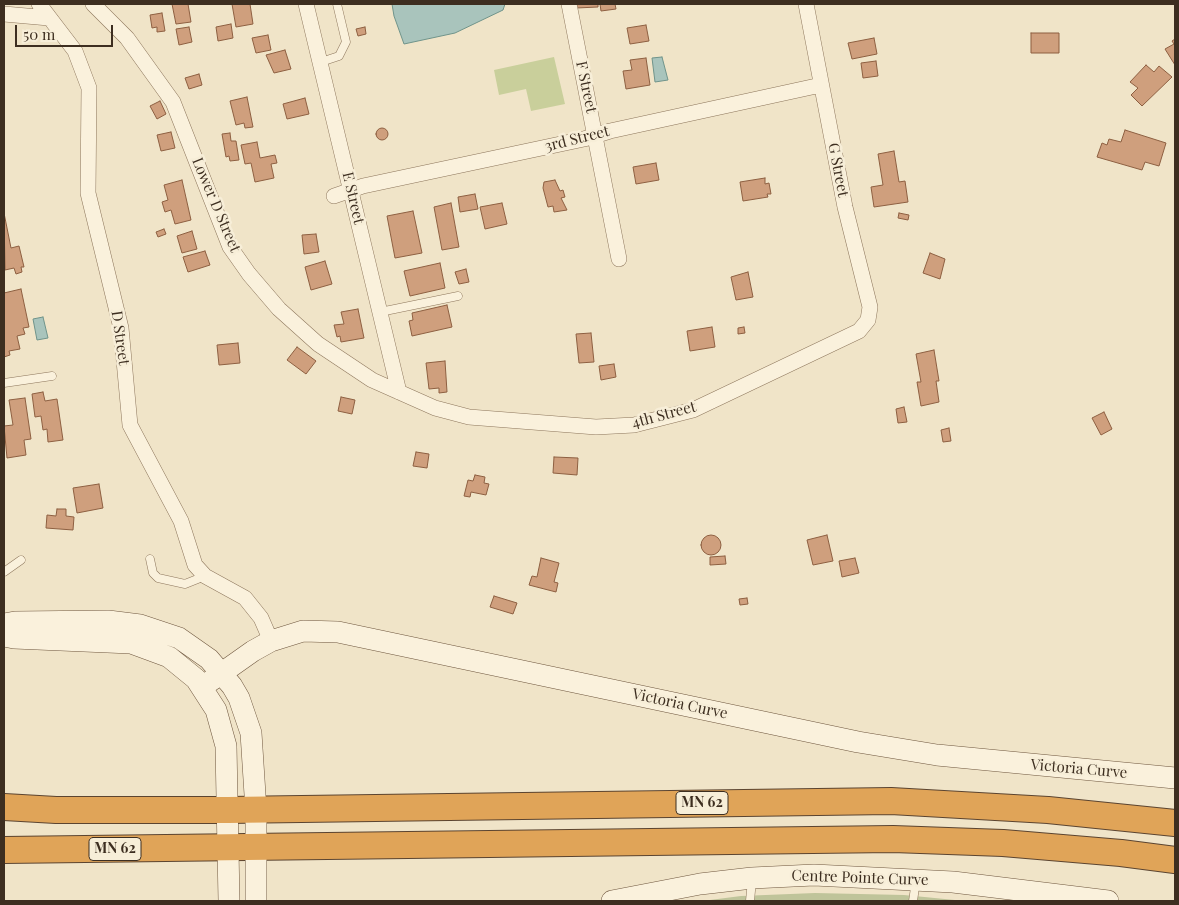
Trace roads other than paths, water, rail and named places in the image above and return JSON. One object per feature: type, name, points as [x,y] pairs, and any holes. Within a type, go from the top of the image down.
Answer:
[{"type":"highway","name":"MN 62","points":[[4,807],[56,810],[256,810],[891,801],[1048,810],[1175,823]]},
{"type":"highway","name":"MN 62","points":[[4,850],[893,839],[1003,844],[1175,860]]},
{"type":"street","name":"D Street","points":[[38,4],[75,51],[89,88],[88,193],[121,328],[130,425],[181,521],[195,565],[205,576],[245,598],[261,618],[271,641]]},
{"type":"street","name":"Lower D Street","points":[[93,4],[127,38],[173,102],[230,247],[249,274],[279,309],[318,344],[352,369],[398,392]]},
{"type":"street","name":"E Street","points":[[306,4],[398,392]]},
{"type":"street","name":"F Street","points":[[569,4],[619,259]]},
{"type":"street","name":"G Street","points":[[806,4],[845,207],[870,307],[868,320],[859,331]]},
{"type":"street","points":[[4,14],[49,18]]},
{"type":"street","name":"3rd Street","points":[[334,196],[364,186],[822,85]]},
{"type":"street","name":"4th Street","points":[[398,392],[435,408],[469,417],[596,427],[634,425],[693,410],[859,331]]},
{"type":"street","points":[[4,624],[15,622],[108,621],[140,625],[159,630],[187,643],[209,659],[239,698],[251,732],[256,810],[256,901]]},
{"type":"street","name":"Victoria Curve","points":[[202,687],[253,650],[271,641],[303,631],[338,632],[858,742],[937,755],[1175,778]]},
{"type":"street","points":[[4,636],[14,638],[114,641],[145,647],[180,665],[202,687],[216,710],[223,731],[228,810],[229,901]]},
{"type":"street","name":"Centre Pointe Curve","points":[[612,901],[684,886],[752,878],[822,875],[916,879],[1019,888],[1108,901]]},
{"type":"lane","points":[[320,62],[339,56],[346,42],[338,4]]},
{"type":"lane","points":[[380,312],[458,296]]},
{"type":"lane","points":[[4,383],[52,376]]},
{"type":"lane","points":[[150,559],[153,573],[158,578],[186,584],[205,576]]},
{"type":"lane","points":[[4,572],[21,560]]},
{"type":"lane","points":[[750,901],[752,878]]},
{"type":"lane","points":[[913,901],[916,879]]},
{"type":"water","points":[[392,4],[505,4],[503,10],[455,33],[404,44],[394,16]]},
{"type":"water","points":[[662,57],[668,80],[655,82],[652,58]]},
{"type":"water","points":[[43,317],[48,338],[37,340],[33,319]]}]
